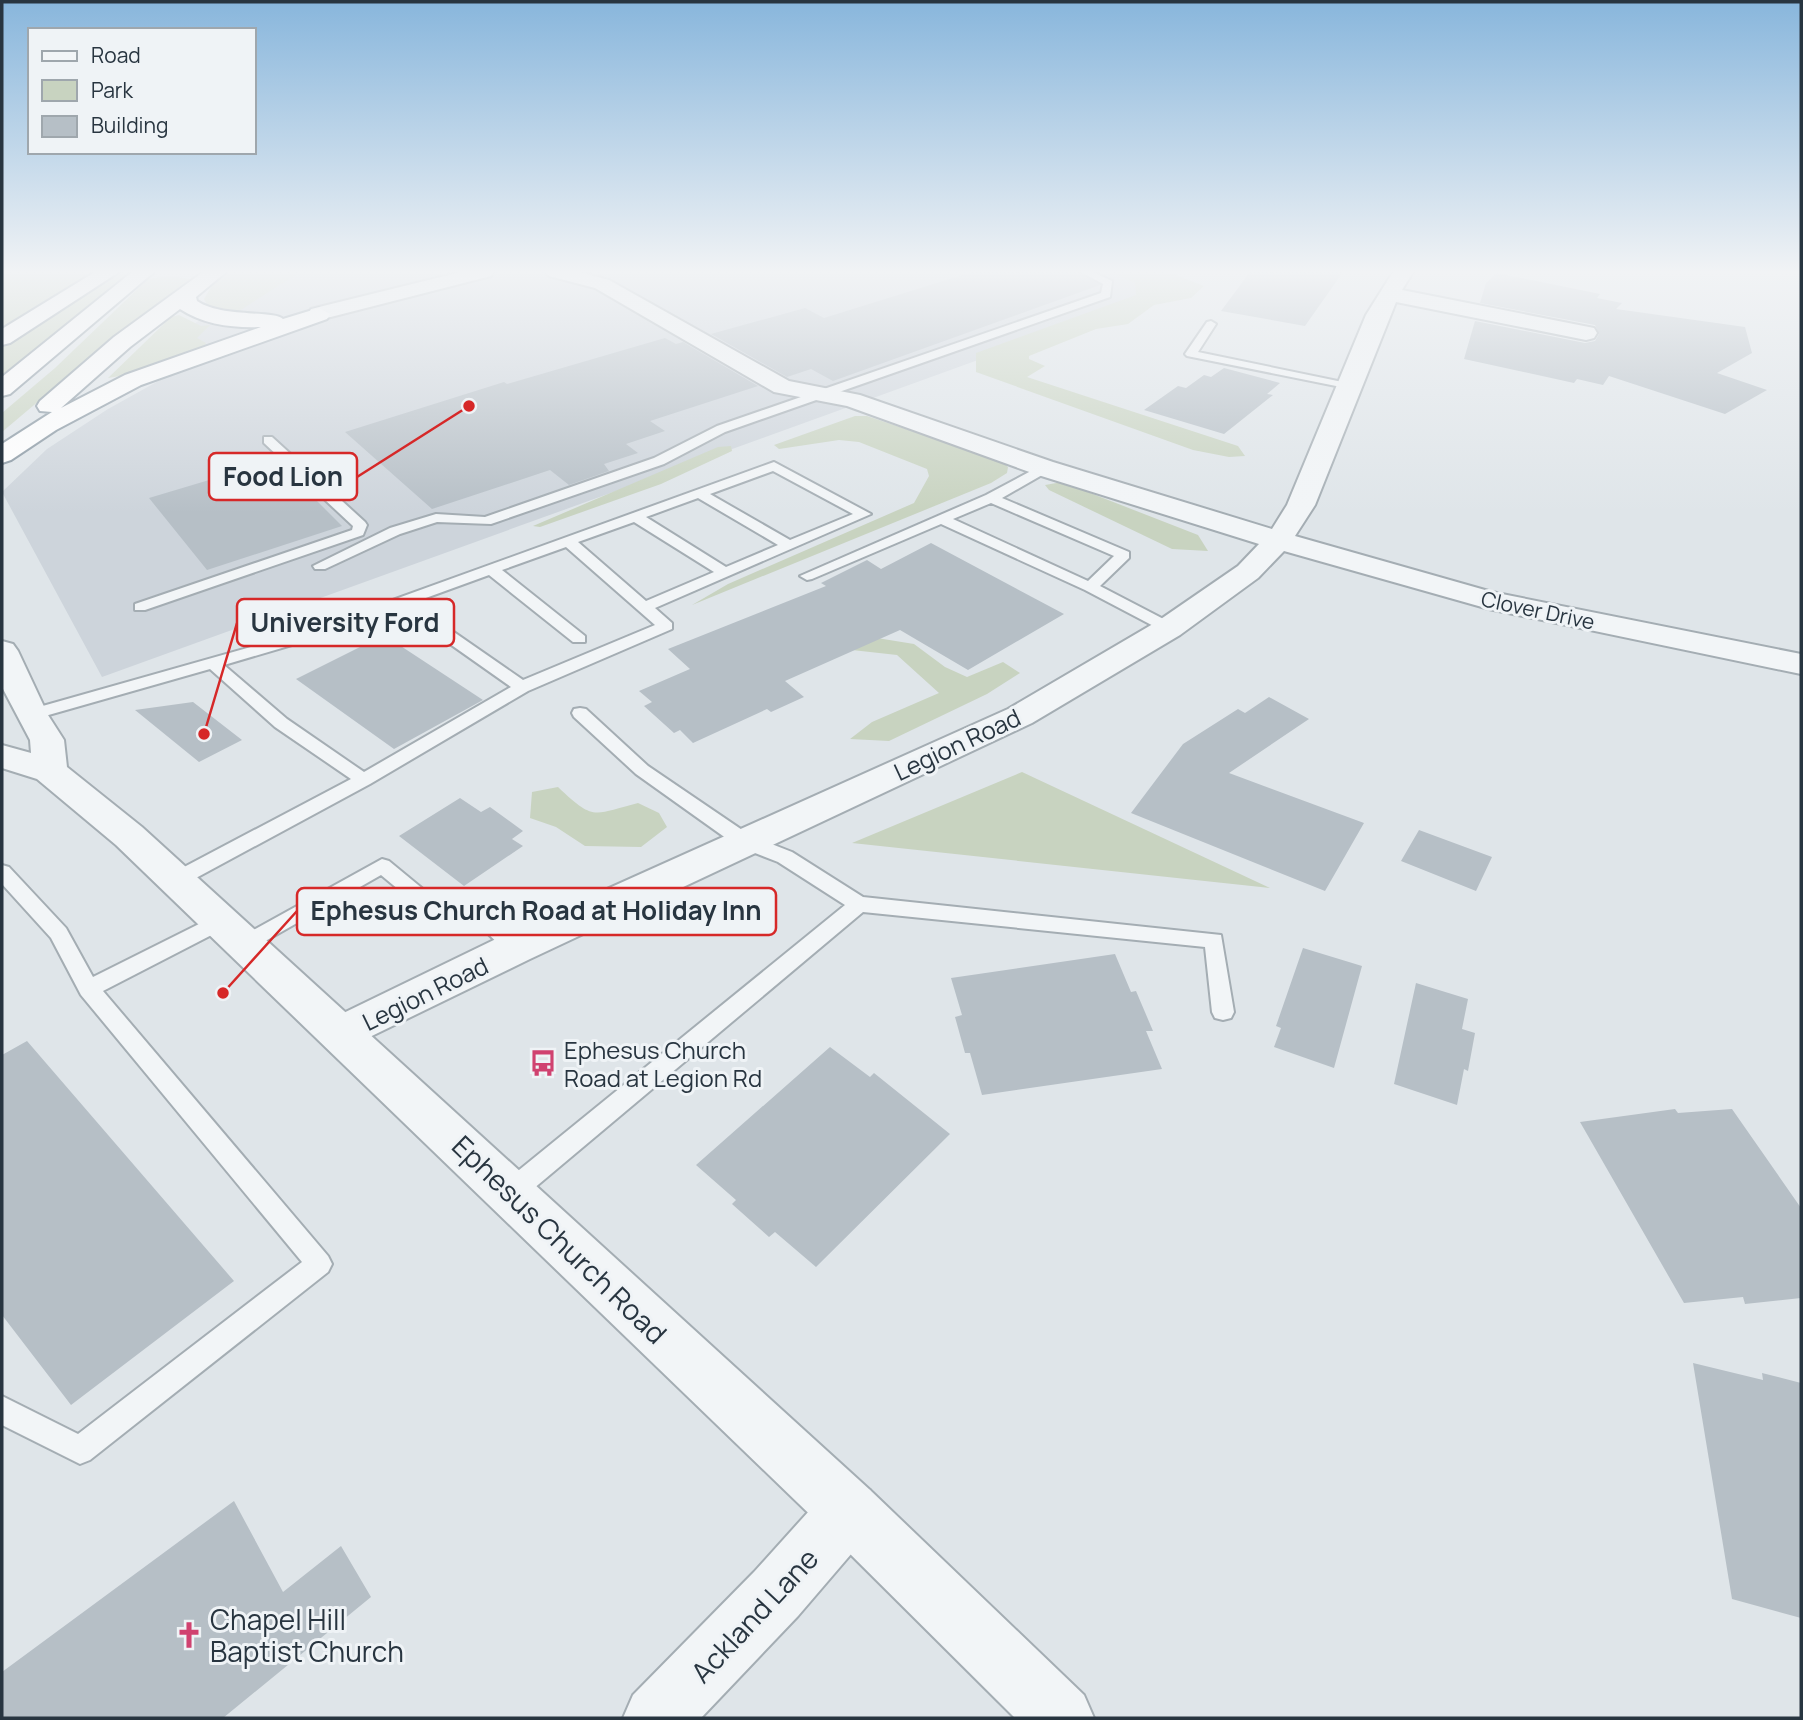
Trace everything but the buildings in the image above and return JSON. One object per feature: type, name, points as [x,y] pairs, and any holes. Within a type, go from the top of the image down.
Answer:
[{"type":"highway","points":[[2,389],[47,352]]},
{"type":"highway","points":[[2,448],[110,352]]},
{"type":"highway","points":[[2,455],[47,425],[133,380],[203,352]]},
{"type":"street","name":"Clover Drive","points":[[722,352],[782,387],[823,394],[877,409],[1044,468],[1278,541],[1489,600],[1801,664]]},
{"type":"street","name":"Legion Road","points":[[343,1033],[515,948],[1020,716],[1169,628],[1248,572],[1278,541],[1301,505],[1363,352]]},
{"type":"street","points":[[2,651],[31,715],[47,740],[50,771]]},
{"type":"street","name":"Ephesus Church Road","points":[[2,756],[50,771],[129,836],[343,1033],[849,1511],[1061,1718]]},
{"type":"street","name":"Ackland Lane","points":[[656,1718],[776,1594],[849,1511]]},
{"type":"lane","points":[[320,566],[395,531],[436,518],[486,522],[659,461],[721,429],[942,352]]},
{"type":"lane","points":[[1192,352],[1351,384]]},
{"type":"lane","points":[[140,607],[358,532],[360,525],[268,440]]},
{"type":"lane","points":[[31,715],[313,634],[774,466],[864,514],[643,608]]},
{"type":"lane","points":[[807,576],[991,498],[1044,468]]},
{"type":"lane","points":[[699,493],[789,546]]},
{"type":"lane","points":[[991,498],[1124,555],[1090,587]]},
{"type":"lane","points":[[636,517],[725,573]]},
{"type":"lane","points":[[941,519],[1090,587],[1169,628]]},
{"type":"lane","points":[[176,880],[364,780],[522,687],[666,626],[569,542]]},
{"type":"lane","points":[[491,569],[579,639]]},
{"type":"lane","points":[[401,602],[522,687]]},
{"type":"lane","points":[[213,663],[281,723],[364,780]]},
{"type":"lane","points":[[580,713],[642,770],[744,841],[785,857],[859,904],[1214,940],[1223,1012]]},
{"type":"lane","points":[[89,989],[234,932],[382,866],[441,914],[487,921],[515,948]]},
{"type":"lane","points":[[2,872],[59,933],[89,989],[319,1264],[80,1450],[2,1410]]},
{"type":"lane","points":[[511,1192],[859,904]]},
{"type":"shaded area","points":[[173,352],[1000,352],[102,677],[2,492],[47,449],[108,409],[180,369]]},
{"type":"green space","points":[[2,352],[33,352],[2,378]]},
{"type":"green space","points":[[71,352],[97,352],[2,432],[2,413]]},
{"type":"green space","points":[[135,352],[187,352],[134,372],[108,378]]},
{"type":"green space","points":[[1038,352],[1029,356],[1029,359],[1045,366],[1027,377],[1238,446],[1245,456],[1229,457],[1193,450],[976,372],[976,353]]},
{"type":"green space","points":[[855,416],[867,416],[1001,461],[1008,467],[1007,473],[991,483],[692,605],[728,584],[914,503],[929,476],[927,469],[859,442],[839,440],[779,449],[774,445]]},
{"type":"green space","points":[[731,446],[732,451],[661,484],[540,527],[533,526],[718,447]]},
{"type":"green space","points":[[1062,482],[1198,535],[1208,551],[1172,549],[1049,490],[1045,485]]},
{"type":"green space","points":[[877,638],[914,644],[945,667],[967,677],[1003,662],[1020,673],[987,694],[889,741],[850,739],[872,722],[939,693],[897,655],[852,650]]},
{"type":"green space","points":[[1022,772],[1270,888],[852,843]]},
{"type":"green space","points":[[558,787],[579,806],[594,812],[638,803],[659,813],[667,827],[641,847],[585,846],[556,827],[530,818],[532,792]]},
{"type":"place","name":"Food Lion","points":[[469,406]]},
{"type":"place","name":"University Ford","points":[[204,734]]},
{"type":"place","name":"Ephesus Church Road at Holiday Inn","points":[[223,993]]},
{"type":"place","name":"Ephesus Church Road at Legion Rd","points":[[543,1063]]},
{"type":"place","name":"Chapel Hill Baptist Church","points":[[189,1635]]}]
